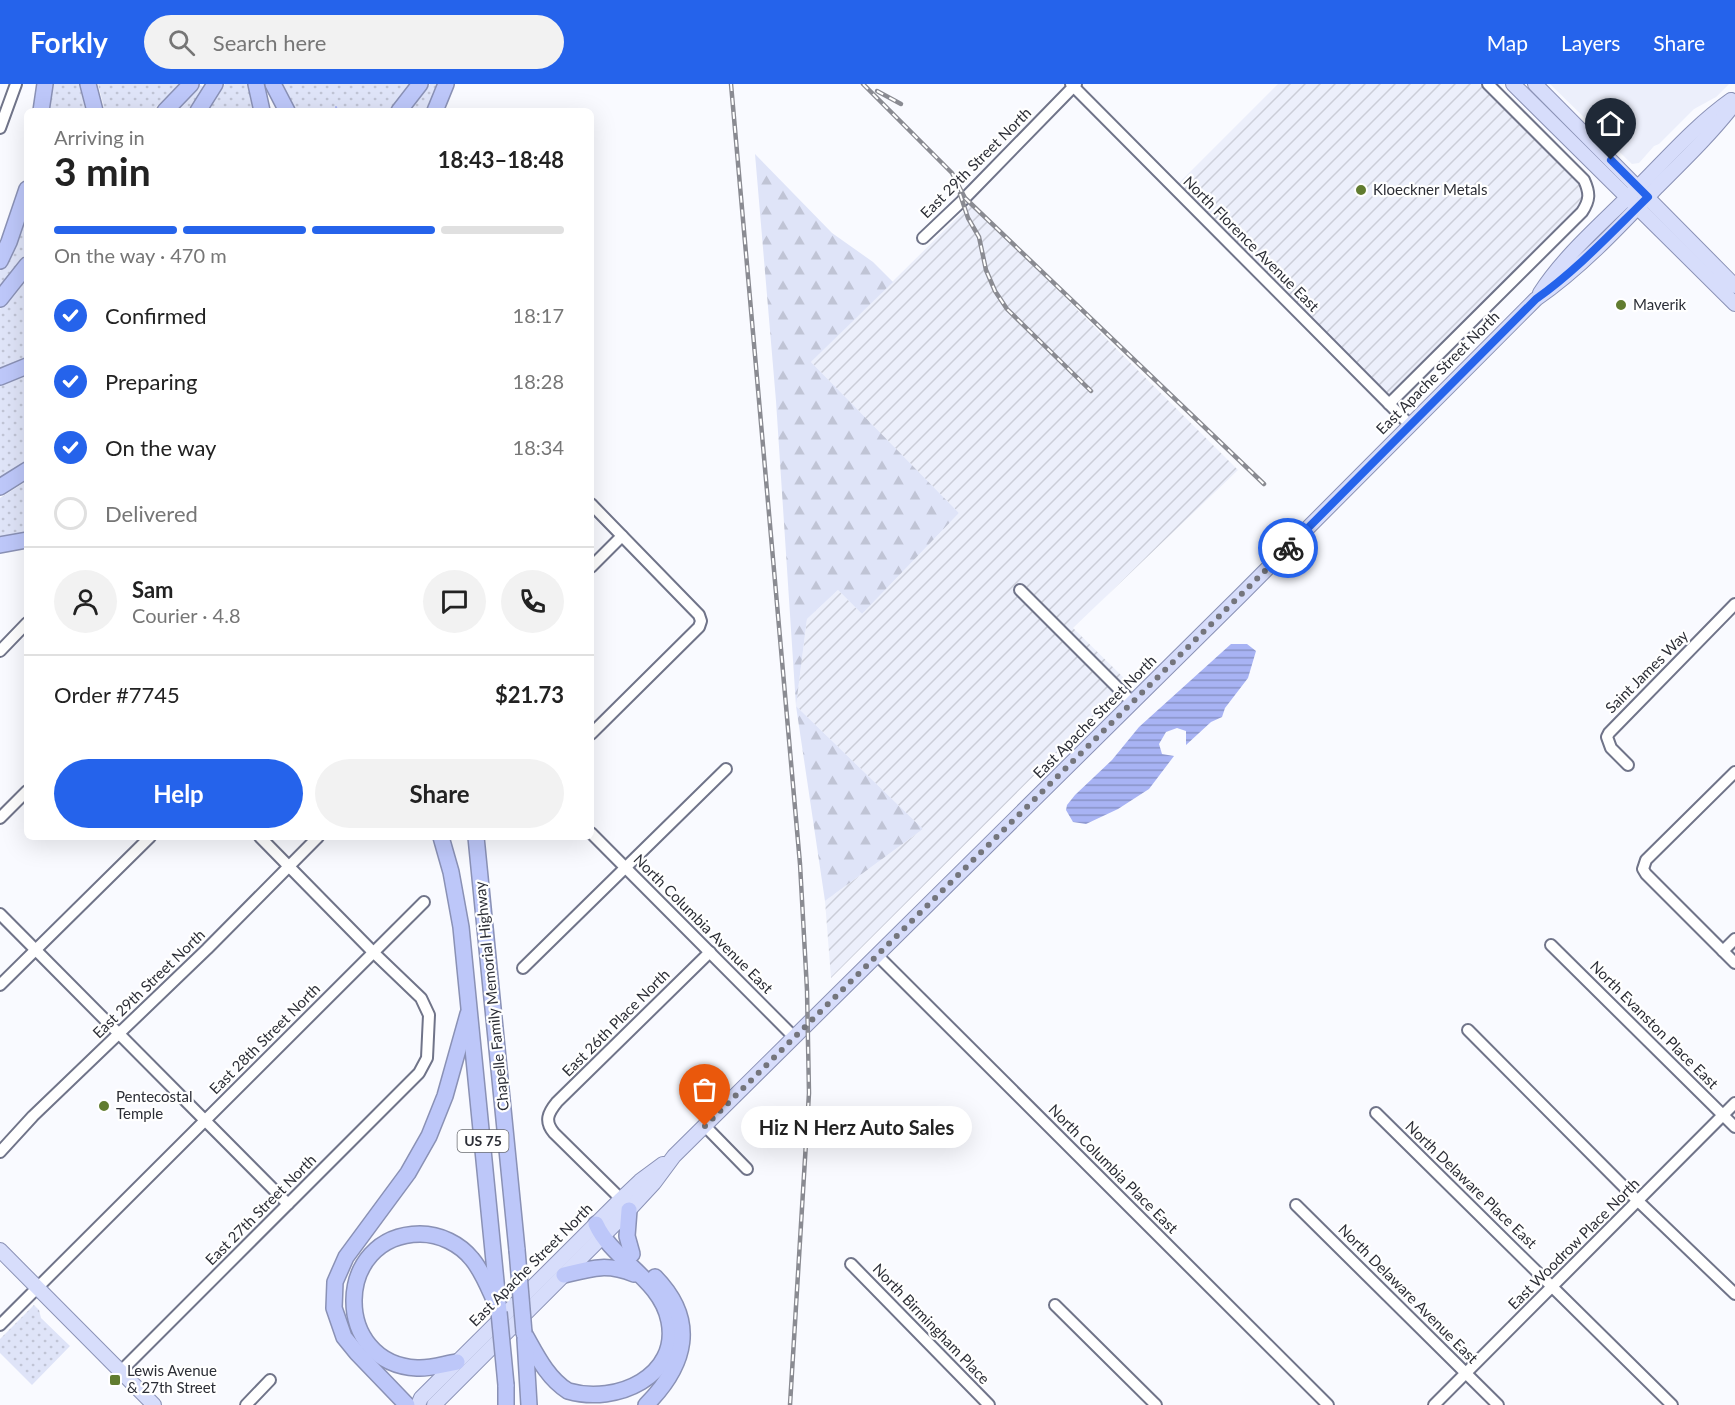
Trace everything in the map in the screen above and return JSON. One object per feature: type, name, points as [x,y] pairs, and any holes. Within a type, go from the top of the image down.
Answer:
[{"type":"highway","points":[[41,108],[45,84]]},
{"type":"highway","points":[[88,84],[94,108]]},
{"type":"highway","points":[[168,108],[191,84]]},
{"type":"highway","points":[[256,84],[261,108]]},
{"type":"highway","points":[[273,84],[285,108]]},
{"type":"highway","points":[[401,108],[420,84]]},
{"type":"highway","points":[[436,108],[447,84]]},
{"type":"highway","points":[[200,108],[215,85]]},
{"type":"highway","points":[[0,261],[24,198]]},
{"type":"highway","points":[[0,299],[24,269]]},
{"type":"highway","points":[[0,377],[24,367]]},
{"type":"highway","points":[[0,487],[24,472]]},
{"type":"highway","points":[[0,544],[24,540]]},
{"type":"highway","name":"Chapelle Family Memorial Highway","points":[[442,840],[461,927],[470,1008],[490,1277],[500,1312],[506,1405]]},
{"type":"highway","points":[[470,840],[482,894]]},
{"type":"highway","name":"Chapelle Family Memorial Highway","points":[[476,840],[525,1334],[533,1360],[529,1405]]},
{"type":"highway","points":[[407,1405],[344,1337],[334,1308],[335,1282],[346,1257],[408,1173],[429,1136],[445,1096],[470,1008]]},
{"type":"highway","points":[[625,1204],[627,1236],[632,1254]]},
{"type":"highway","points":[[602,1230],[632,1254],[673,1299],[678,1311],[681,1330],[679,1355],[674,1370],[646,1405]]},
{"type":"highway","points":[[533,1360],[562,1386],[584,1398],[611,1401],[629,1396],[645,1386],[659,1371],[670,1343],[670,1329],[663,1304],[654,1290],[602,1230]]},
{"type":"highway","points":[[458,1362],[416,1368],[399,1365],[378,1353],[366,1340],[356,1320],[353,1300],[356,1278],[365,1262],[383,1245],[401,1236],[419,1234],[437,1236],[460,1247],[490,1277]]},
{"type":"highway","points":[[564,1275],[604,1267],[621,1269],[640,1276]]},
{"type":"main road","points":[[1513,84],[1735,304]]},
{"type":"main road","points":[[1535,84],[1735,286]]},
{"type":"main road","name":"East Apache Street North","points":[[1643,192],[1696,129],[1735,98]]},
{"type":"main road","name":"East Apache Street North","points":[[434,1405],[564,1275],[625,1204],[654,1183],[674,1156],[1536,299],[1557,284],[1643,192],[1710,133],[1735,103]]},
{"type":"main road","name":"East Apache Street North","points":[[418,1405],[421,1398],[458,1362],[602,1230]]},
{"type":"main road","points":[[0,1250],[154,1405]]},
{"type":"street","points":[[0,128],[16,84]]},
{"type":"street","name":"East Apache Street North","points":[[1389,404],[1588,204],[1590,195],[1584,180],[1488,84]]},
{"type":"street","name":"East 29th Street North","points":[[923,238],[962,201],[1073,85]]},
{"type":"street","name":"North Florence Avenue East","points":[[1073,85],[1410,424]]},
{"type":"street","points":[[594,507],[699,615],[701,621],[699,627],[594,731]]},
{"type":"street","points":[[594,564],[622,536]]},
{"type":"street","points":[[1020,590],[1132,702]]},
{"type":"street","name":"Saint James Way","points":[[1628,765],[1611,748],[1607,737],[1609,733],[1735,604]]},
{"type":"street","points":[[0,651],[24,626]]},
{"type":"street","points":[[522,968],[726,769]]},
{"type":"street","points":[[1735,772],[1646,860],[1643,869],[1735,963]]},
{"type":"street","points":[[0,818],[24,794]]},
{"type":"street","name":"North Columbia Avenue East","points":[[594,836],[794,1037]]},
{"type":"street","points":[[0,985],[147,840]]},
{"type":"street","points":[[263,840],[373,952]]},
{"type":"street","name":"East 29th Street North","points":[[0,1152],[33,1116],[315,840]]},
{"type":"street","name":"East 28th Street North","points":[[0,1325],[424,902]]},
{"type":"street","points":[[0,914],[288,1204]]},
{"type":"street","points":[[1723,951],[1735,939]]},
{"type":"street","name":"North Evanston Place East","points":[[1551,945],[1735,1127]]},
{"type":"street","name":"East 27th Street North","points":[[120,1371],[422,1069],[427,1058],[429,1015],[427,1006],[373,952]]},
{"type":"street","name":"East 26th Place North","points":[[625,1204],[554,1133],[548,1124],[548,1114],[557,1102],[710,952]]},
{"type":"street","name":"North Columbia Place East","points":[[877,955],[1328,1405]]},
{"type":"street","points":[[1468,1030],[1638,1201],[1733,1286]]},
{"type":"street","name":"East Woodrow Place North","points":[[1434,1405],[1735,1103]]},
{"type":"street","name":"North Delaware Place East","points":[[1376,1113],[1672,1405]]},
{"type":"street","points":[[705,1126],[747,1168]]},
{"type":"street","name":"North Delaware Avenue East","points":[[1296,1205],[1498,1405]]},
{"type":"street","name":"North Birmingham Place","points":[[851,1264],[989,1405]]},
{"type":"street","points":[[1055,1305],[1156,1405]]},
{"type":"street","points":[[246,1405],[270,1380]]},
{"type":"shaded area","points":[[1278,84],[1480,84],[1591,195],[1392,397],[1177,185]]},
{"type":"shaded area","points":[[1550,84],[1729,84],[1716,97],[1694,109],[1639,163],[1632,164]]},
{"type":"shaded area","points":[[971,204],[1238,470],[1073,628],[1128,682],[831,978],[825,901],[923,829],[796,706],[807,619],[838,590],[862,614],[959,513],[811,362]]},
{"type":"green space","points":[[48,84],[79,84],[85,108],[46,108]]},
{"type":"green space","points":[[98,84],[179,84],[155,108],[104,108]]},
{"type":"green space","points":[[225,84],[249,84],[255,108],[207,108]]},
{"type":"green space","points":[[282,84],[412,84],[393,108],[294,108]]},
{"type":"green space","points":[[430,84],[443,84],[433,108],[412,108]]},
{"type":"green space","points":[[200,85],[204,87],[193,108],[177,108]]},
{"type":"green space","points":[[755,154],[832,233],[873,262],[893,282],[811,362],[959,513],[862,614],[838,590],[807,619],[796,706],[776,401]]},
{"type":"green space","points":[[24,212],[24,256],[0,286],[0,271],[13,244]]},
{"type":"green space","points":[[24,279],[24,360],[0,370],[0,309]]},
{"type":"green space","points":[[24,372],[24,466],[0,480],[0,383]]},
{"type":"green space","points":[[24,483],[24,537],[0,541],[0,498]]},
{"type":"green space","points":[[796,706],[923,829],[825,901]]},
{"type":"green space","points":[[34,1305],[39,1310],[41,1318],[70,1346],[32,1385],[0,1353],[0,1339]]},
{"type":"water","points":[[1231,644],[1247,644],[1256,651],[1248,678],[1225,708],[1222,717],[1211,722],[1186,745],[1186,731],[1177,728],[1166,732],[1159,744],[1162,754],[1174,756],[1149,789],[1118,809],[1086,824],[1073,822],[1066,810],[1075,795],[1112,760],[1139,727]]},
{"type":"railway","points":[[731,84],[800,864],[807,990],[809,1093],[790,1405]]},
{"type":"railway","points":[[863,84],[952,173],[965,198],[1264,484]]},
{"type":"railway","points":[[877,91],[901,104]]},
{"type":"railway","points":[[960,194],[968,218],[979,237],[986,270],[995,291],[1007,309],[1091,391]]},
{"type":"way so far","points":[[705,1126],[1288,548]]},
{"type":"place","name":"Kloeckner Metals","points":[[1361,190]]},
{"type":"place","name":"Maverik","points":[[1621,305]]},
{"type":"place","name":"Pentecostal Temple","points":[[104,1106]]},
{"type":"place","name":"Hiz N Herz Auto Sales","points":[[705,1126]]},
{"type":"place","name":"Lewis Avenue & 27th Street","points":[[115,1380]]},
{"type":"route","points":[[1288,548],[1536,299],[1557,284],[1648,197],[1611,160]]}]
